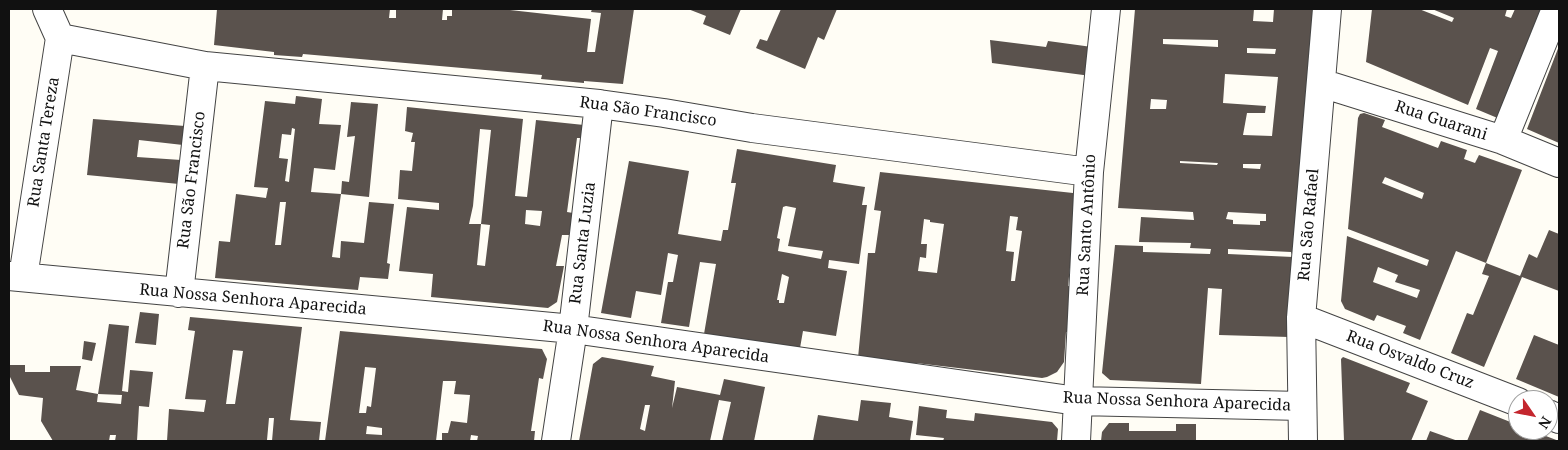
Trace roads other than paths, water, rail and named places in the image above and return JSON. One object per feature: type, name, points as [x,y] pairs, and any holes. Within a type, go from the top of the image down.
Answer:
[{"type":"street","points":[[46,9],[60,38]]},
{"type":"street","name":"Rua Santo Antônio","points":[[1076,441],[1089,172],[1106,9]]},
{"type":"street","name":"Rua São Rafael","points":[[1303,441],[1301,318],[1327,9]]},
{"type":"street","points":[[1503,140],[1556,9]]},
{"type":"street","name":"Rua São Francisco","points":[[60,38],[205,66],[599,104],[664,112],[752,128],[1089,172]]},
{"type":"street","name":"Rua Santa Tereza","points":[[16,276],[60,38]]},
{"type":"street","name":"Rua São Francisco","points":[[179,293],[205,66]]},
{"type":"street","name":"Rua Guarani","points":[[1321,83],[1503,140],[1559,163]]},
{"type":"street","name":"Rua Santa Luzia","points":[[556,441],[573,329],[599,104]]},
{"type":"street","name":"Rua Nossa Senhora Aparecida","points":[[16,276],[573,329],[1077,401],[1302,406]]},
{"type":"street","name":"Rua Osvaldo Cruz","points":[[1301,318],[1508,398]]}]
